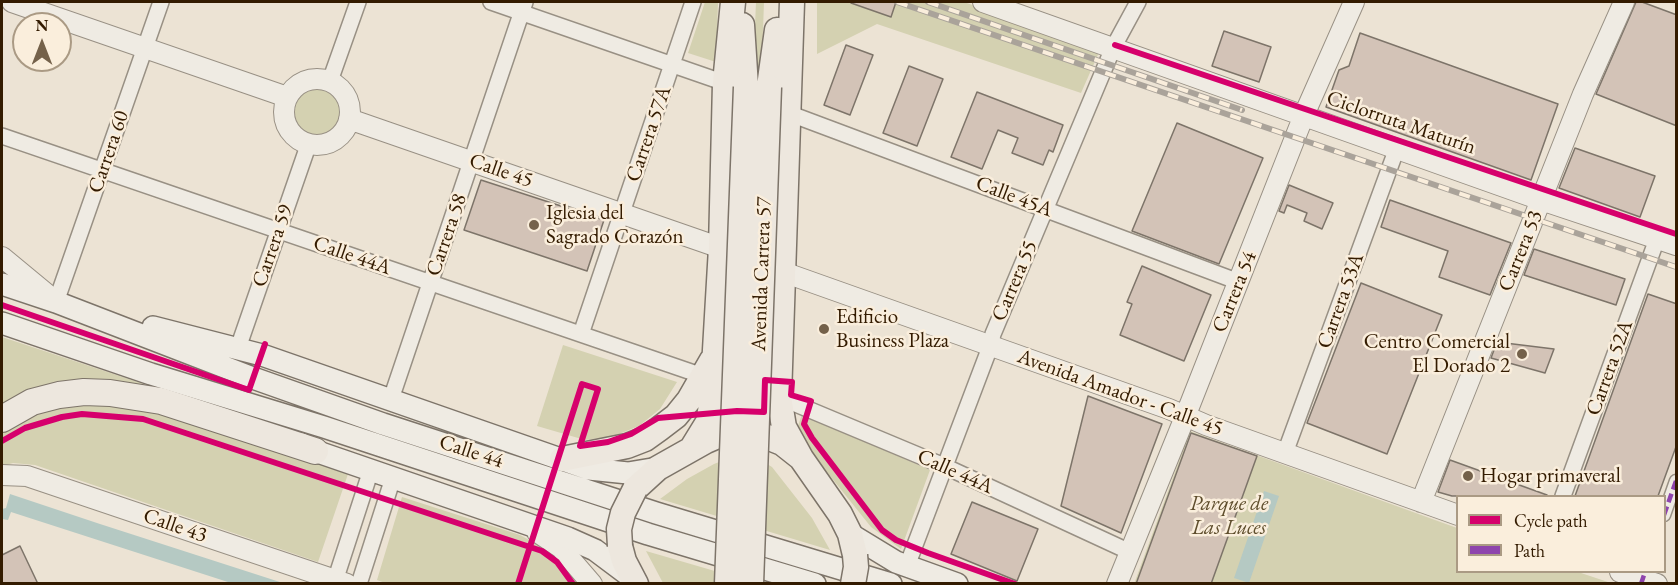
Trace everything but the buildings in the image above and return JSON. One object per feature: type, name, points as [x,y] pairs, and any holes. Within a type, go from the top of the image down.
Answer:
[{"type":"highway","points":[[2,419],[32,402],[58,395],[84,392],[110,393],[161,400],[315,451]]},
{"type":"main road","name":"Avenida Carrera 57","points":[[727,584],[747,86],[733,2]]},
{"type":"main road","name":"Avenida Carrera 57","points":[[740,2],[747,86],[751,584]]},
{"type":"main road","name":"Avenida Carrera 57","points":[[692,448],[708,422],[712,400],[721,248],[747,86],[781,2]]},
{"type":"main road","name":"Avenida Carrera 57","points":[[792,2],[779,398],[784,427],[801,458]]},
{"type":"main road","name":"Calle 44","points":[[2,284],[56,302],[254,378],[383,423],[656,513],[891,584]]},
{"type":"main road","name":"Calle 44","points":[[56,302],[262,355],[589,469],[615,473],[658,468]]},
{"type":"main road","name":"Calle 44","points":[[2,323],[151,374],[324,427],[648,534],[815,584]]},
{"type":"main road","points":[[562,459],[617,448],[645,439],[676,416],[704,376],[715,352]]},
{"type":"main road","name":"Calle 44","points":[[151,374],[315,451],[582,544],[634,580]]},
{"type":"main road","points":[[634,580],[620,546],[620,529],[622,513],[635,489],[658,468],[692,448],[720,435],[752,434],[782,443],[801,458],[840,514],[853,544],[853,584]]},
{"type":"main road","points":[[853,544],[957,584]]},
{"type":"street","points":[[12,2],[287,97]]},
{"type":"street","name":"Carrera 60","points":[[56,302],[161,2]]},
{"type":"street","points":[[330,81],[358,2]]},
{"type":"street","points":[[491,2],[523,7],[672,65],[747,86]]},
{"type":"street","name":"Carrera 57A","points":[[582,334],[693,2]]},
{"type":"street","points":[[983,2],[1541,200],[1677,245]]},
{"type":"street","name":"Carrera 55","points":[[907,566],[993,334],[1113,48],[1138,2]]},
{"type":"street","name":"Carrera 54","points":[[1117,584],[1304,116],[1354,2]]},
{"type":"street","name":"Carrera 53","points":[[1421,502],[1583,94],[1624,2]]},
{"type":"street","name":"Carrera 58","points":[[391,399],[523,7]]},
{"type":"street","points":[[322,79],[330,81],[344,93],[348,100],[349,119],[341,134],[325,143],[309,143],[297,138],[285,119],[284,108],[287,97],[292,90],[305,81],[322,79]]},
{"type":"street","name":"Calle 45A","points":[[788,113],[1239,282]]},
{"type":"street","name":"Calle 45","points":[[349,119],[721,248]]},
{"type":"street","name":"Calle 44A","points":[[2,136],[704,376]]},
{"type":"street","name":"Carrera 59","points":[[238,348],[309,143]]},
{"type":"street","name":"Carrera 53A","points":[[1285,453],[1397,148]]},
{"type":"street","name":"Carrera 52A","points":[[1563,495],[1657,239]]},
{"type":"street","name":"Calle 44","points":[[2,257],[56,302]]},
{"type":"street","name":"Avenida Amador - Calle 45","points":[[783,272],[1169,409],[1185,417],[1456,514]]},
{"type":"street","name":"Calle 44A","points":[[779,398],[944,466],[1130,552]]},
{"type":"street","points":[[339,582],[371,470]]},
{"type":"street","name":"Calle 43","points":[[2,475],[27,476],[339,582]]},
{"type":"street","points":[[358,584],[393,478]]},
{"type":"street","points":[[1666,512],[1677,481]]},
{"type":"street","name":"Calle 44","points":[[516,520],[549,538],[561,548],[592,584]]},
{"type":"street","points":[[1624,573],[1646,579]]},
{"type":"green space","points":[[705,2],[718,2],[716,62],[688,53]]},
{"type":"green space","points":[[756,2],[764,2],[761,87],[739,403]]},
{"type":"green space","points":[[817,2],[964,2],[1100,50],[1081,93],[877,24],[817,54]]},
{"type":"green space","points":[[317,87],[326,89],[337,98],[342,112],[340,121],[331,132],[317,137],[308,135],[297,126],[292,112],[294,103],[303,92]]},
{"type":"green space","points":[[2,337],[174,394],[2,409]]},
{"type":"green space","points":[[563,345],[677,382],[660,409],[639,426],[614,436],[585,440],[537,426]]},
{"type":"green space","points":[[69,401],[153,408],[348,474],[318,562],[35,465],[13,463],[2,466],[2,428]]},
{"type":"green space","points":[[802,414],[930,470],[901,549],[871,527],[814,456],[798,426]]},
{"type":"green space","name":"Parque de Las Luces","points":[[1190,431],[1456,528],[1456,573],[1581,573],[1611,583],[1134,584]]},
{"type":"green space","points":[[732,457],[762,461],[772,467],[812,518],[830,550],[660,499],[687,479]]},
{"type":"green space","points":[[402,497],[520,535],[544,548],[581,583],[388,584],[377,580]]},
{"type":"green space","points":[[646,551],[756,583],[663,583]]},
{"type":"shaded area","points":[[1264,491],[1279,496],[1249,583],[1234,578]]},
{"type":"shaded area","points":[[10,494],[283,583],[231,583],[11,512],[8,520],[2,519],[2,509],[6,508]]},
{"type":"railway","points":[[897,2],[1676,267]]},
{"type":"railway","points":[[928,2],[1242,110]]},
{"type":"marked path","points":[[1666,509],[1676,481]]},
{"type":"marked path","points":[[1641,584],[1645,573]]},
{"type":"cycle path","name":"Ciclorruta Maturín","points":[[1115,45],[1676,234]]},
{"type":"cycle path","points":[[2,305],[249,390],[265,344]]},
{"type":"cycle path","points":[[518,584],[582,384],[598,389],[580,446],[608,442],[631,434],[658,418],[737,411],[764,412],[765,380],[792,382],[791,395],[811,401],[804,424],[812,438],[882,530],[896,540],[928,553],[1015,584]]},
{"type":"cycle path","points":[[2,441],[25,428],[62,417],[82,414],[143,419],[542,551],[557,562],[573,584]]},
{"type":"place","name":"Iglesia del Sagrado Corazón","points":[[534,225]]},
{"type":"place","name":"Edificio Business Plaza","points":[[824,329]]},
{"type":"place","name":"Centro Comercial El Dorado 2","points":[[1522,354]]},
{"type":"place","name":"Hogar primaveral","points":[[1468,476]]}]
